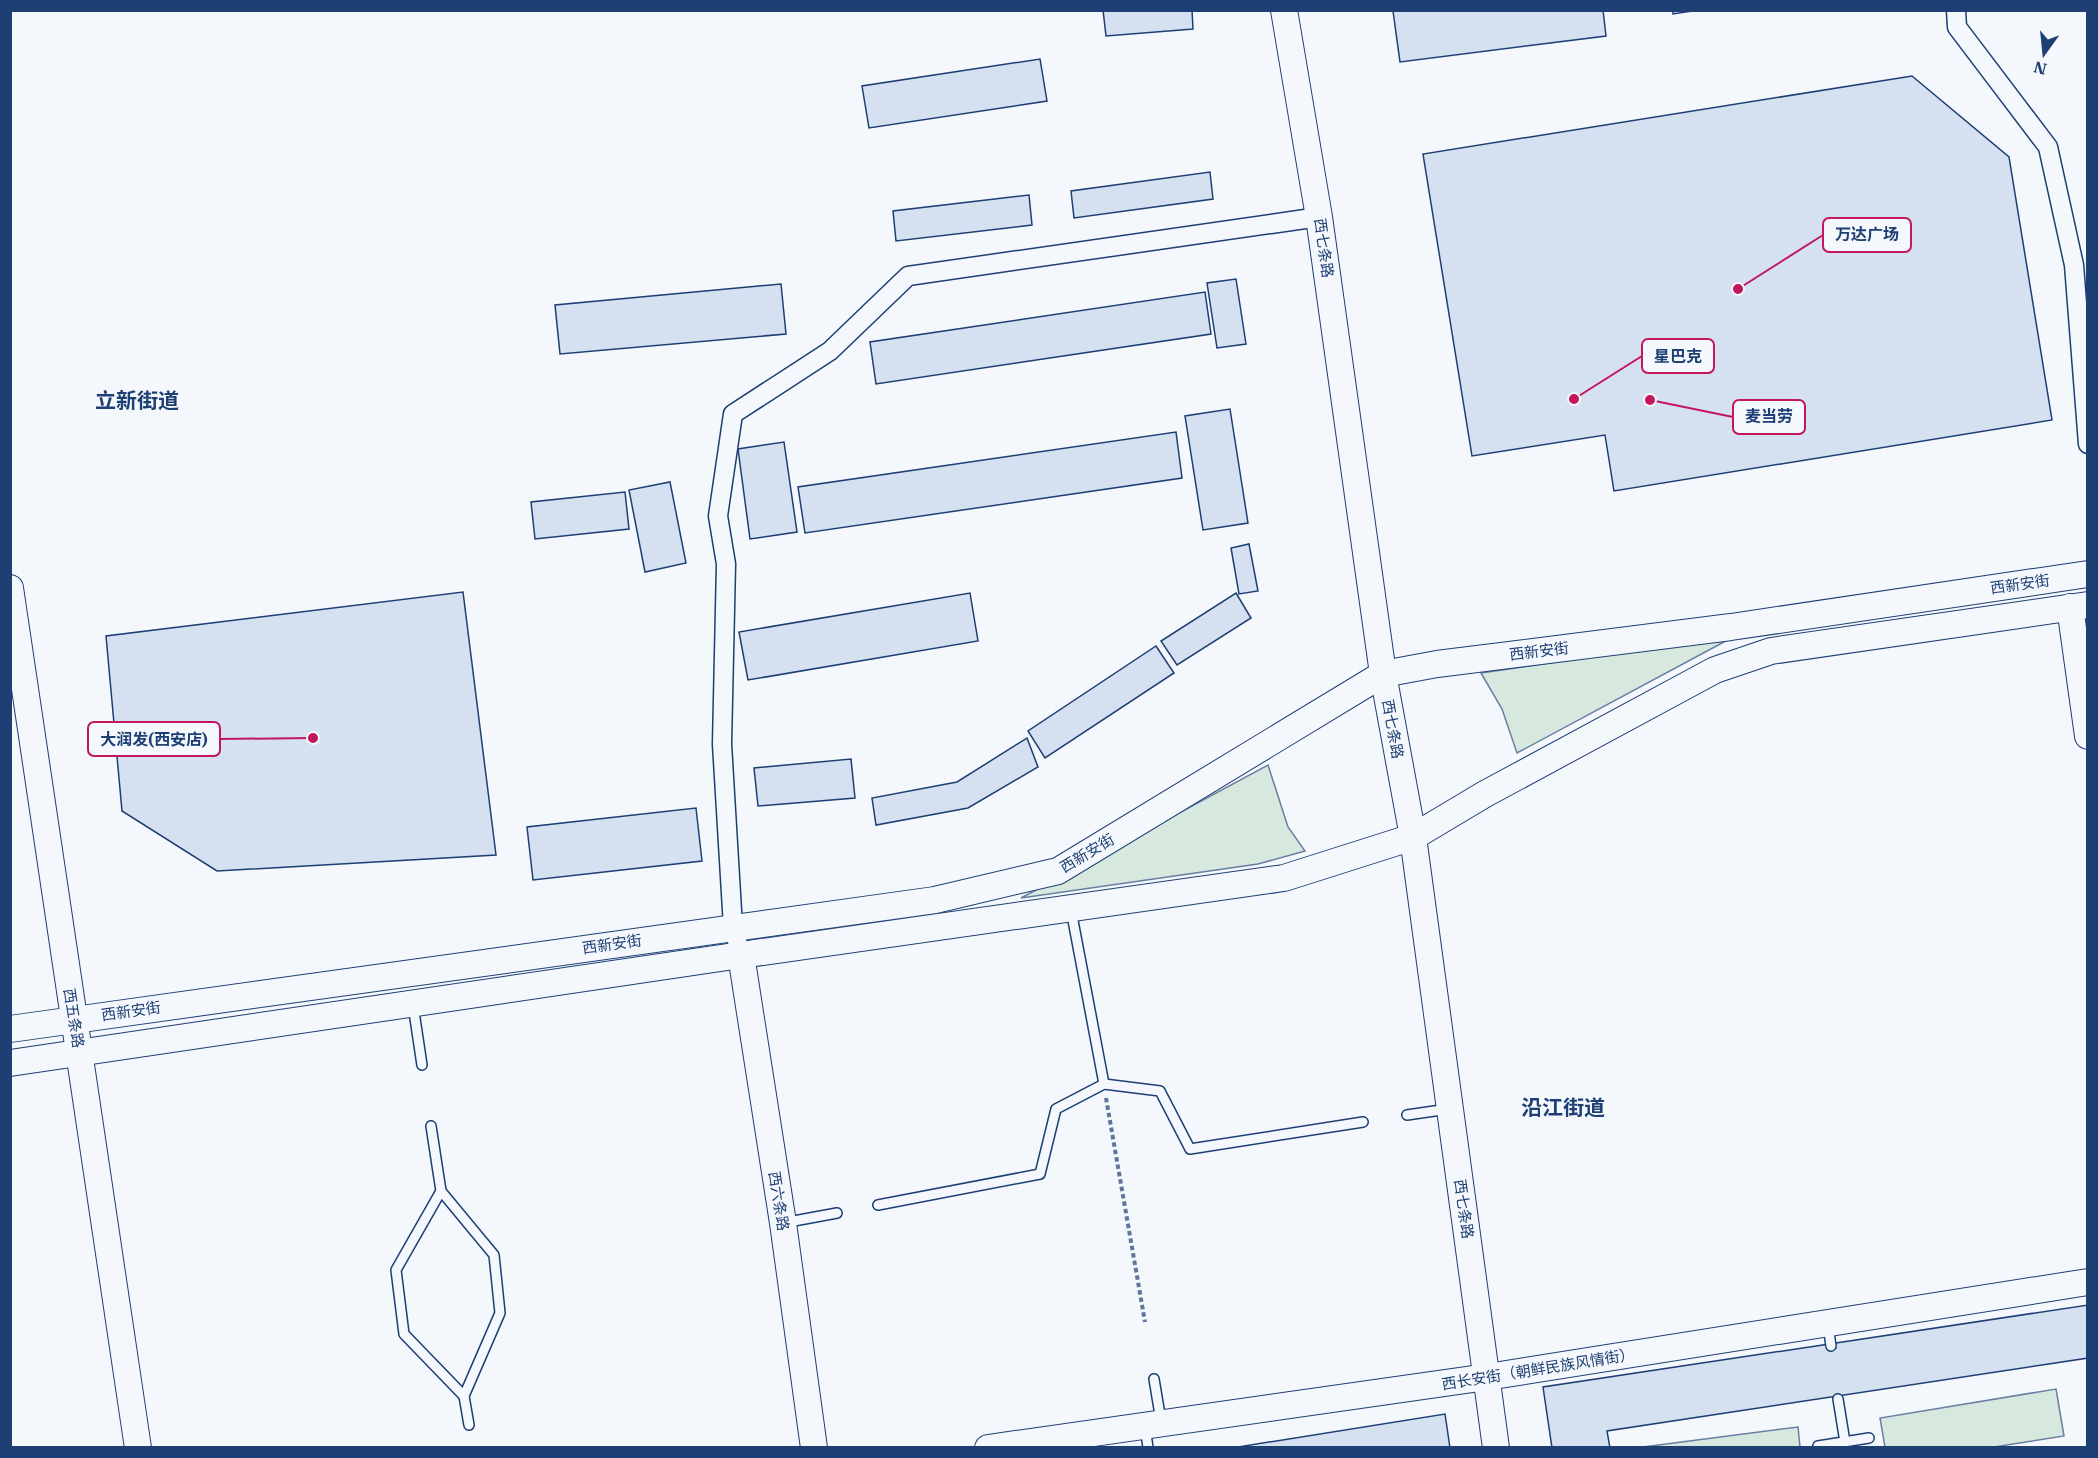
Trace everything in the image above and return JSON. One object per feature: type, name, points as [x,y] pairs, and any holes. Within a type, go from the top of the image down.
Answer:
[{"type":"main road","name":"西七条路","points":[[1284,10],[1319,217],[1383,674],[1413,837],[1496,1448]]},
{"type":"main road","name":"西新安街","points":[[10,1029],[935,900],[1058,871],[1383,674],[1437,664],[1731,627],[2088,574]]},
{"type":"main road","name":"西五条路","points":[[10,588],[138,1448]]},
{"type":"main road","name":"西新安街","points":[[10,1063],[741,955],[1284,878],[1413,837],[1485,794],[1716,670],[1771,651],[2079,606]]},
{"type":"main road","points":[[2079,606],[2088,735]]},
{"type":"main road","name":"西六条路","points":[[741,955],[783,1223],[814,1448]]},
{"type":"main road","name":"西长安街（朝鲜民族风情街）","points":[[988,1448],[1151,1432],[1487,1377],[1829,1334],[2088,1282]]},
{"type":"street","points":[[1956,10],[1958,27],[2048,147],[2074,265],[2088,444]]},
{"type":"street","points":[[741,955],[734,927],[722,744],[726,564],[718,516],[733,414],[830,351],[908,276],[1319,217]]},
{"type":"lane","points":[[1071,908],[1104,1084]]},
{"type":"lane","points":[[413,1004],[422,1065]]},
{"type":"lane","points":[[878,1205],[1040,1174],[1056,1109],[1104,1084],[1160,1091],[1190,1149],[1363,1122]]},
{"type":"lane","points":[[1407,1115],[1450,1109]]},
{"type":"lane","points":[[431,1126],[441,1191],[494,1255],[500,1313],[464,1396],[468,1425]]},
{"type":"lane","points":[[441,1191],[396,1270],[404,1334],[464,1396]]},
{"type":"lane","points":[[783,1223],[837,1213]]},
{"type":"lane","points":[[1151,1432],[1154,1379]]},
{"type":"lane","points":[[1838,1399],[1845,1442]]},
{"type":"lane","points":[[1818,1446],[1869,1438]]},
{"type":"path","points":[[1104,1084],[1145,1322]]},
{"type":"shaded area","points":[[1735,636],[1517,753],[1502,709],[1481,673]]},
{"type":"shaded area","points":[[1268,765],[1288,827],[1305,851],[1258,864],[1021,898]]},
{"type":"shaded area","points":[[2056,1389],[2064,1436],[1994,1447],[1885,1447],[1880,1418]]},
{"type":"shaded area","points":[[1798,1427],[1800,1447],[1643,1447]]},
{"type":"building","points":[[1103,10],[1192,10],[1193,29],[1106,36]]},
{"type":"building","points":[[1603,10],[1606,36],[1400,62],[1393,11]]},
{"type":"building","points":[[1673,10],[1699,10],[1673,14]]},
{"type":"building","points":[[1040,59],[1047,101],[869,128],[862,86]]},
{"type":"building","points":[[1912,76],[2009,157],[2052,420],[1614,491],[1605,435],[1472,456],[1423,154]]},
{"type":"building","points":[[1210,172],[1213,199],[1074,218],[1071,191]]},
{"type":"building","points":[[1029,195],[1032,225],[896,241],[893,211]]},
{"type":"building","points":[[1236,279],[1246,344],[1217,348],[1207,283]]},
{"type":"building","points":[[781,284],[786,334],[560,354],[555,305]]},
{"type":"building","points":[[1205,292],[1211,334],[876,384],[870,342]]},
{"type":"building","points":[[1230,409],[1248,523],[1203,530],[1185,416]]},
{"type":"building","points":[[1176,432],[1182,478],[805,533],[798,487]]},
{"type":"building","points":[[784,442],[797,532],[750,539],[738,449]]},
{"type":"building","points":[[670,482],[686,563],[645,572],[629,490]]},
{"type":"building","points":[[625,492],[629,529],[535,539],[531,502]]},
{"type":"building","points":[[1249,544],[1258,591],[1239,594],[1231,548]]},
{"type":"building","points":[[463,592],[496,855],[217,871],[122,811],[106,636]]},
{"type":"building","points":[[970,593],[978,641],[748,680],[739,632]]},
{"type":"building","points":[[1236,593],[1251,618],[1177,665],[1161,641]]},
{"type":"building","points":[[1156,646],[1174,673],[1045,758],[1028,731]]},
{"type":"building","points":[[1027,738],[1038,767],[968,808],[876,825],[872,798],[957,782]]},
{"type":"building","points":[[851,759],[855,798],[758,806],[754,768]]},
{"type":"building","points":[[696,808],[702,861],[533,880],[527,827]]},
{"type":"building","points":[[2088,1305],[2088,1358],[1607,1431],[1610,1448],[1552,1448],[1543,1387]]},
{"type":"building","points":[[1445,1414],[1450,1448],[1232,1448]]},
{"type":"place","name":"万达广场","points":[[1738,289]]},
{"type":"place","name":"星巴克","points":[[1574,399]]},
{"type":"place","name":"麦当劳","points":[[1650,400]]},
{"type":"place","name":"大润发(西安店)","points":[[313,738]]},
{"type":"district","name":"立新街道","points":[[137,400]]},
{"type":"district","name":"沿江街道","points":[[1563,1107]]}]
